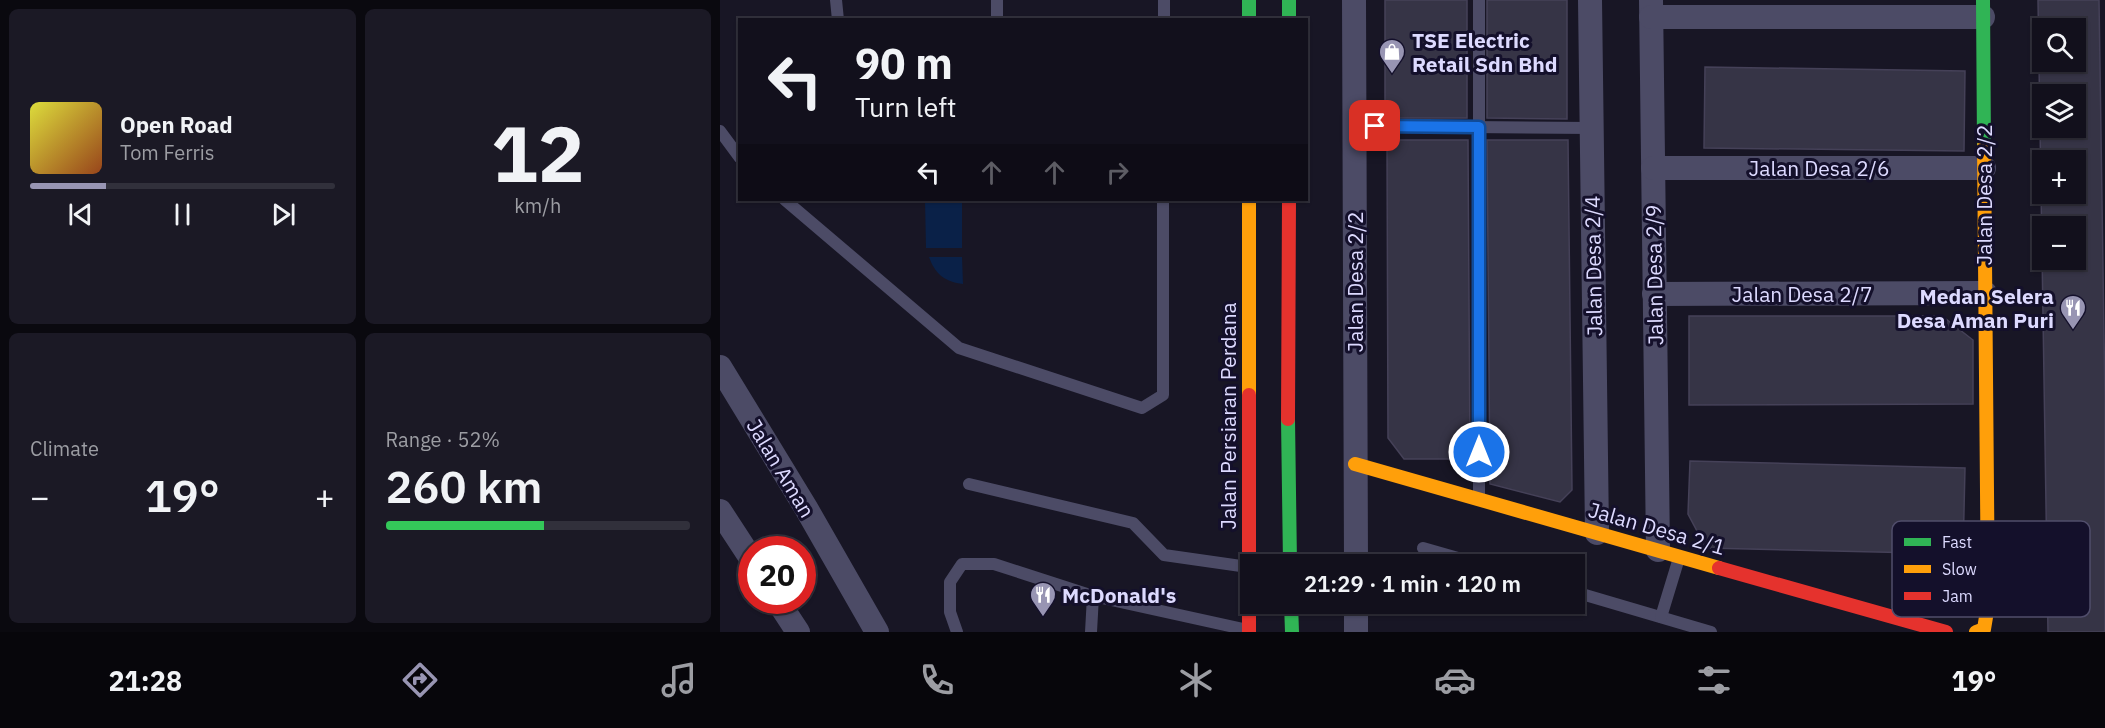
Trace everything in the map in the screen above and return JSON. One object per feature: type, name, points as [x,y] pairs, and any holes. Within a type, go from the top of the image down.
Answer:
[{"type":"street","points":[[1249,0],[1249,18]]},
{"type":"street","points":[[1289,0],[1289,18]]},
{"type":"street","name":"Jalan Desa 2/2","points":[[1354,0],[1356,554]]},
{"type":"street","name":"Jalan Desa 2/4","points":[[1590,0],[1597,532]]},
{"type":"street","points":[[1651,9],[1983,8]]},
{"type":"street","name":"Jalan Desa 2/2","points":[[1983,8],[1987,521]]},
{"type":"street","name":"Jalan Desa 2/9","points":[[1651,9],[1654,294],[1669,553]]},
{"type":"street","name":"Jalan Desa 2/6","points":[[1653,168],[1984,168]]},
{"type":"street","name":"Jalan Persiaran Perdana","points":[[1249,201],[1249,554]]},
{"type":"street","points":[[1288,201],[1290,554]]},
{"type":"street","name":"Jalan Desa 2/7","points":[[1654,294],[1985,293]]},
{"type":"street","name":"Jalan Aman","points":[[720,367],[806,508],[877,632]]},
{"type":"street","name":"Jalan Desa 2/1","points":[[1355,464],[1892,617]]},
{"type":"street","points":[[720,511],[738,539]]},
{"type":"street","points":[[786,614],[798,632]]},
{"type":"street","name":"Jalan Persiaran Perdana","points":[[1249,614],[1249,631]]},
{"type":"street","points":[[1291,614],[1292,632]]},
{"type":"street","points":[[1356,614],[1356,632]]},
{"type":"street","name":"Jalan Desa 2/1","points":[[1893,617],[1946,632]]},
{"type":"street","name":"Jalan Desa 2/2","points":[[1976,632],[1984,629],[1986,617]]},
{"type":"lane","points":[[836,0],[838,18]]},
{"type":"lane","points":[[997,0],[997,18]]},
{"type":"lane","points":[[1164,0],[1164,18]]},
{"type":"lane","points":[[1479,0],[1479,499]]},
{"type":"lane","points":[[1354,126],[1592,128]]},
{"type":"lane","points":[[720,130],[738,155]]},
{"type":"lane","points":[[786,201],[959,348],[1142,408],[1163,395],[1164,201]]},
{"type":"lane","points":[[969,484],[1133,523],[1164,555],[1240,566]]},
{"type":"lane","points":[[1423,548],[1444,554]]},
{"type":"lane","points":[[1661,617],[1669,553]]},
{"type":"lane","points":[[957,632],[950,612],[950,582],[962,564],[994,564],[1093,596],[1249,631]]},
{"type":"lane","points":[[1585,595],[1711,632]]},
{"type":"lane","points":[[1091,632],[1093,596]]},
{"type":"water","points":[[925,201],[962,201],[962,248],[926,248]]},
{"type":"water","points":[[929,257],[962,257],[963,284],[942,276],[934,268]]},
{"type":"building","points":[[1385,0],[1467,0],[1467,118],[1385,118]]},
{"type":"building","points":[[1487,0],[1567,0],[1567,119],[1487,118]]},
{"type":"building","name":"Medan Selera Desa Aman Puri","points":[[2038,0],[2099,0],[2105,402],[2105,632],[2048,632],[2048,617],[2090,617],[2090,521],[2046,521],[2042,270],[2086,270],[2086,216],[2041,216],[2041,204],[2086,204],[2086,150],[2040,150],[2040,138],[2086,138],[2086,84],[2039,84],[2039,72],[2086,72],[2086,18],[2038,18]]},
{"type":"building","points":[[1705,67],[1965,71],[1964,151],[1704,148]]},
{"type":"building","points":[[1387,140],[1468,140],[1470,459],[1404,459],[1388,438]]},
{"type":"building","points":[[1487,140],[1568,140],[1572,490],[1560,502],[1490,484]]},
{"type":"building","points":[[1689,316],[1942,316],[1973,340],[1973,404],[1689,405]]},
{"type":"building","points":[[1690,461],[1965,468],[1964,521],[1892,521],[1892,552],[1706,548],[1688,514]]},
{"type":"traffic: fast","points":[[1249,0],[1249,18]]},
{"type":"traffic: fast","points":[[1289,0],[1289,18]]},
{"type":"traffic: fast","points":[[1983,0],[1984,146]]},
{"type":"traffic: fast","points":[[1288,419],[1290,554]]},
{"type":"traffic: fast","points":[[1291,614],[1292,632]]},
{"type":"traffic: slow","points":[[1984,146],[1987,521]]},
{"type":"traffic: slow","points":[[1249,201],[1249,395]]},
{"type":"traffic: slow","points":[[1355,464],[1719,568]]},
{"type":"traffic: slow","points":[[1976,632],[1984,629],[1986,617]]},
{"type":"traffic: jam","points":[[1288,419],[1289,201]]},
{"type":"traffic: jam","points":[[1249,395],[1249,632]]},
{"type":"traffic: jam","points":[[1719,568],[1892,617]]},
{"type":"traffic: jam","points":[[1893,617],[1946,632]]},
{"type":"place","name":"TSE Electric Retail Sdn Bhd","points":[[1392,75]]},
{"type":"place","name":"Medan Selera Desa Aman Puri","points":[[2073,331]]},
{"type":"place","name":"McDonald's","points":[[1043,618]]},
{"type":"route","points":[[1375,126],[1479,127],[1479,452]]}]
